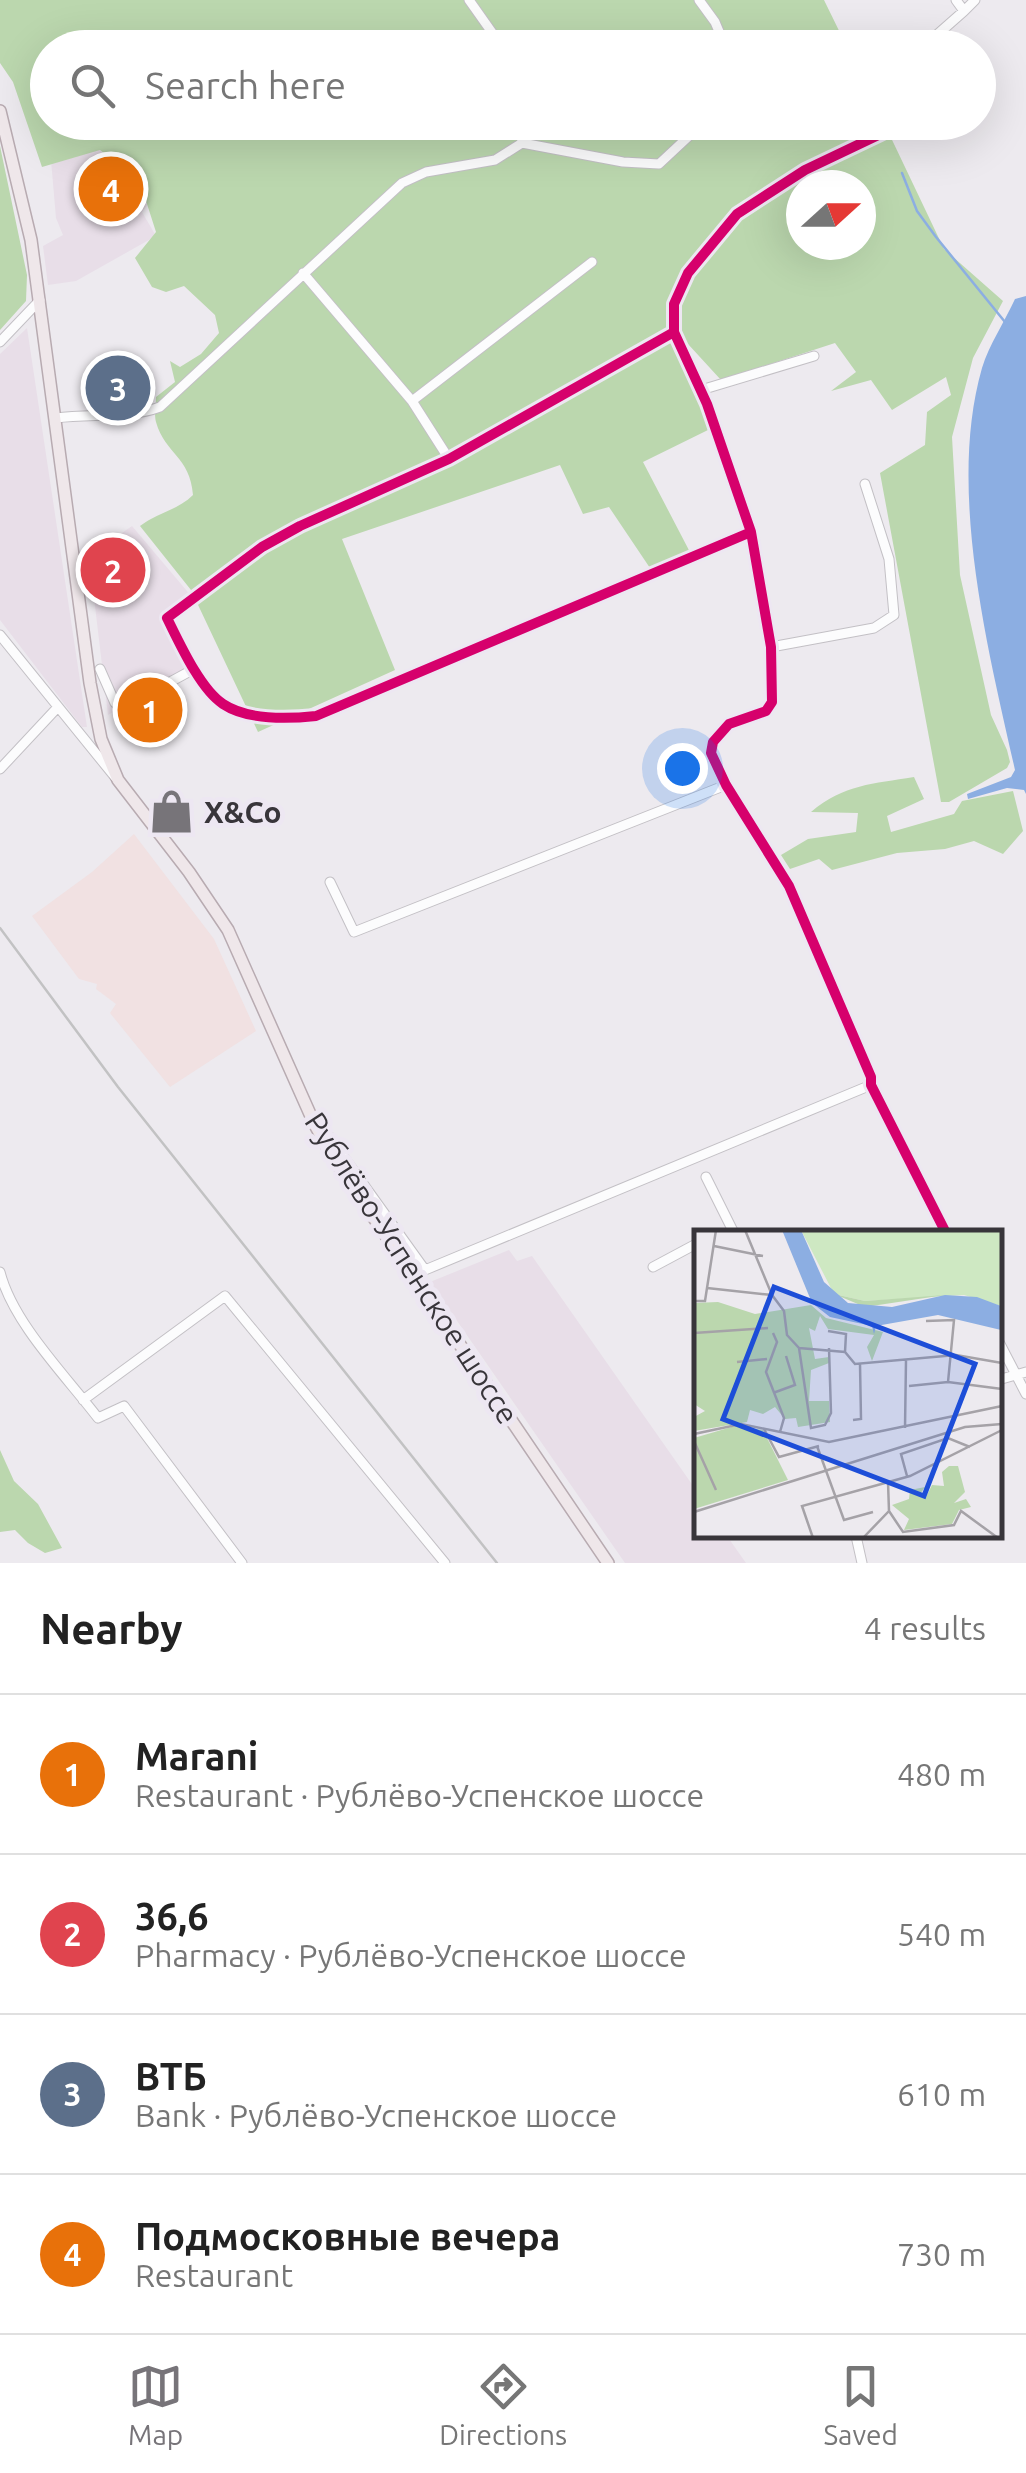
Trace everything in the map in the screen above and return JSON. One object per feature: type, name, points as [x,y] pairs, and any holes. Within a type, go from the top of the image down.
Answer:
[{"type":"main road","name":"Рублёво-Успенское шоссе","points":[[0,111],[22,194],[40,300],[100,739],[118,780],[190,872],[228,930],[304,1100],[346,1176],[608,1563]]},
{"type":"street","points":[[469,0],[490,30]]},
{"type":"street","points":[[700,0],[718,30]]},
{"type":"street","points":[[956,0],[964,10]]},
{"type":"street","points":[[942,30],[975,0]]},
{"type":"street","points":[[56,418],[143,414],[160,407],[402,183],[426,172],[495,160],[522,142],[622,162],[659,164],[685,140]]},
{"type":"street","points":[[868,140],[804,170],[737,214],[688,273],[674,304],[674,332],[701,390],[751,532],[770,647],[772,702],[766,711],[729,724],[713,742],[711,753],[726,785],[788,886],[871,1077],[871,1085],[944,1230]]},
{"type":"street","points":[[412,401],[592,262]]},
{"type":"street","points":[[303,273],[412,401],[448,459]]},
{"type":"street","points":[[0,342],[40,300]]},
{"type":"street","points":[[674,332],[448,459],[300,526],[262,548],[167,618],[194,669],[221,703],[243,712],[290,719],[316,716],[751,532]]},
{"type":"street","points":[[701,390],[814,356]]},
{"type":"street","points":[[770,647],[874,628],[894,615],[889,560],[865,484]]},
{"type":"street","points":[[0,635],[118,780]]},
{"type":"street","points":[[90,683],[100,668],[115,704],[124,708],[194,669]]},
{"type":"street","points":[[0,769],[57,708]]},
{"type":"street","points":[[330,882],[354,932],[726,785]]},
{"type":"street","points":[[304,1100],[425,1270],[871,1085]]},
{"type":"street","points":[[706,1177],[732,1230]]},
{"type":"street","points":[[653,1267],[694,1245]]},
{"type":"street","points":[[1,1279],[26,1324],[98,1418],[124,1406],[242,1563]]},
{"type":"street","points":[[84,1400],[225,1296],[445,1563]]},
{"type":"street","points":[[1001,1344],[1021,1374],[1026,1394]]},
{"type":"street","points":[[856,1538],[862,1563]]},
{"type":"shaded area","points":[[98,145],[107,163],[127,156],[147,205],[142,212],[156,236],[76,281],[48,285],[43,246],[63,235],[56,218],[51,160]]},
{"type":"shaded area","points":[[27,328],[87,727],[82,727],[0,620],[0,354]]},
{"type":"shaded area","points":[[132,526],[192,597],[161,618],[189,669],[108,715],[89,556]]},
{"type":"shaded area","points":[[134,834],[214,939],[256,1031],[170,1087],[110,1013],[116,1004],[96,989],[97,984],[79,979],[32,916],[92,872]]},
{"type":"shaded area","points":[[509,1250],[517,1261],[532,1256],[694,1487],[694,1538],[728,1538],[746,1563],[625,1563],[430,1282]]},
{"type":"green space","points":[[0,0],[824,0],[839,30],[30,30],[30,132],[13,82],[0,63]]},
{"type":"green space","points":[[33,140],[892,140],[944,249],[1003,301],[973,358],[952,437],[960,575],[991,715],[1010,762],[1007,768],[949,802],[941,802],[880,473],[925,445],[927,412],[951,395],[946,377],[892,410],[871,380],[831,391],[856,372],[835,343],[721,380],[688,344],[708,430],[643,462],[692,556],[652,571],[609,507],[583,514],[560,465],[342,539],[395,670],[258,732],[191,590],[140,526],[193,495],[187,472],[160,433],[156,397],[175,382],[170,361],[180,367],[201,354],[219,333],[215,315],[184,286],[166,292],[152,287],[135,258],[156,232],[139,179],[126,156],[110,158],[100,150],[42,167]]},
{"type":"green space","points":[[0,146],[27,275],[26,301],[0,330]]},
{"type":"green space","points":[[914,777],[924,799],[887,816],[891,832],[954,814],[962,801],[1013,791],[1023,831],[1003,854],[974,841],[945,849],[897,853],[832,870],[819,859],[790,869],[781,855],[808,839],[856,832],[858,813],[811,812],[823,803],[860,787]]},
{"type":"green space","points":[[0,1450],[14,1481],[38,1504],[62,1548],[45,1553],[15,1530],[0,1532]]},
{"type":"water","points":[[1026,296],[1026,794],[1024,790],[1007,788],[968,799],[967,794],[1011,777],[1015,770],[975,569],[969,465],[972,415],[982,368],[1015,299]]},
{"type":"waterway","points":[[902,173],[917,211],[1005,322]]},
{"type":"railway","points":[[0,928],[118,1087],[497,1563]]},
{"type":"cycle path","points":[[751,532],[316,716],[256,716],[223,704],[198,677],[167,618],[262,547],[449,459],[674,332],[674,304],[688,273],[737,214],[805,170],[868,140]]},
{"type":"cycle path","points":[[674,332],[707,404],[751,532],[771,647],[772,702],[766,711],[729,724],[713,742],[711,753],[726,785],[789,886],[871,1077],[871,1085],[944,1230]]},
{"type":"place","name":"Подмосковные вечера","points":[[111,189]]},
{"type":"place","name":"ВТБ","points":[[118,388]]},
{"type":"place","name":"36,6","points":[[113,570]]},
{"type":"place","name":"Marani","points":[[150,710]]},
{"type":"place","name":"X&Co","points":[[171,812]]}]
